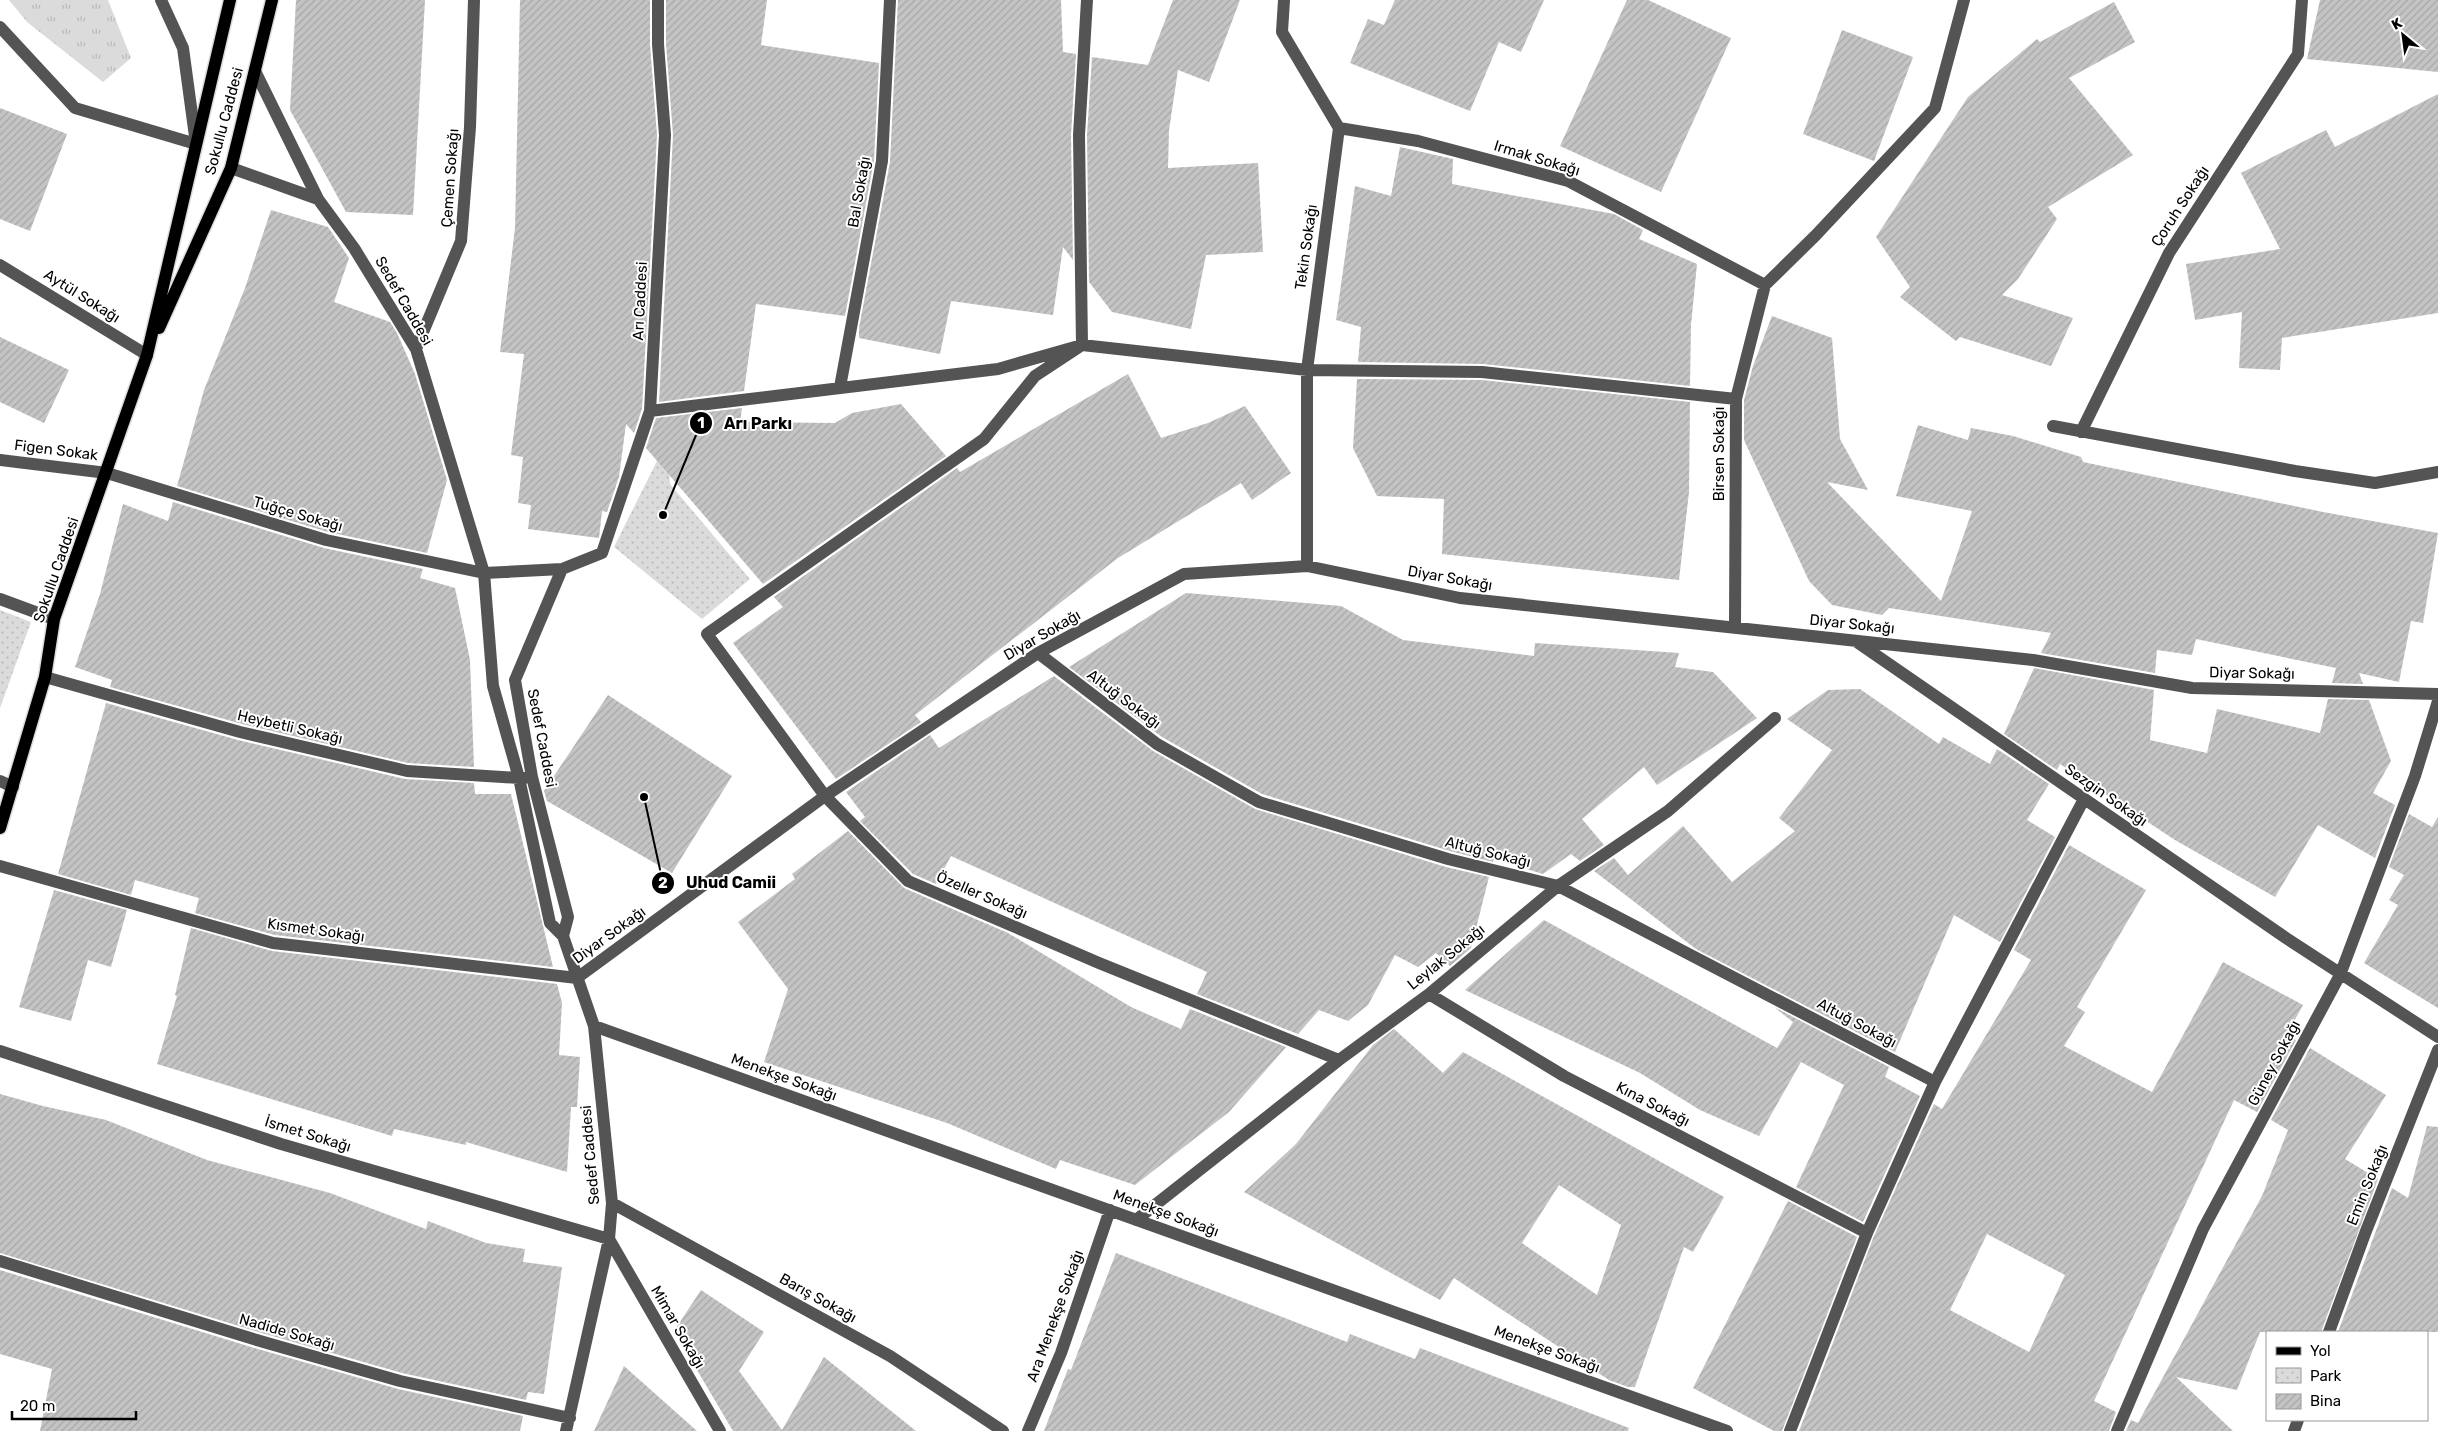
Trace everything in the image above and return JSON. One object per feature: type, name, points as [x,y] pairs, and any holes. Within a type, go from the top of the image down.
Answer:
[{"type":"main road","name":"Sokullu Caddesi","points":[[147,355],[230,0]]},
{"type":"main road","name":"Sokullu Caddesi","points":[[0,828],[45,677],[54,619],[147,355],[231,168],[272,0]]},
{"type":"street","points":[[0,28],[74,108],[196,144],[183,48],[161,0]]},
{"type":"street","name":"Çemen Sokağı","points":[[416,349],[461,241],[470,126],[474,0]]},
{"type":"street","name":"Arı Caddesi","points":[[562,569],[602,553],[650,411],[665,136],[658,44],[658,0]]},
{"type":"street","name":"Bal Sokağı","points":[[840,387],[882,161],[890,0]]},
{"type":"street","points":[[1082,345],[1079,135],[1086,0]]},
{"type":"street","points":[[1284,0],[1282,32],[1339,128]]},
{"type":"street","points":[[1766,285],[1816,235],[1935,108],[1964,0],[1957,0]]},
{"type":"street","name":"Çoruh Sokağı","points":[[2082,432],[2169,253],[2298,54],[2302,0]]},
{"type":"street","name":"Sedef Caddesi","points":[[255,71],[318,199],[354,248],[416,349],[484,573],[493,686],[519,778],[550,923],[563,936],[594,1026],[612,1203],[609,1239],[566,1431]]},
{"type":"street","name":"Irmak Sokağı","points":[[1339,128],[1418,141],[1568,181],[1766,285]]},
{"type":"street","name":"Tekin Sokağı","points":[[1307,566],[1307,370],[1339,128]]},
{"type":"street","points":[[231,168],[318,199]]},
{"type":"street","name":"Aytül Sokağı","points":[[0,265],[147,355]]},
{"type":"street","name":"Birsen Sokağı","points":[[1735,627],[1736,399],[1766,285]]},
{"type":"street","points":[[650,411],[998,369],[1082,345],[1307,370],[1482,372],[1736,399]]},
{"type":"street","name":"Özeller Sokağı","points":[[1082,345],[1035,376],[984,439],[707,634],[825,796],[908,881],[1099,963],[1338,1060]]},
{"type":"street","points":[[2052,426],[2295,471],[2375,483],[2438,472]]},
{"type":"street","name":"Figen Sokak","points":[[0,460],[107,473]]},
{"type":"street","name":"Tuğçe Sokağı","points":[[107,473],[326,540],[484,573]]},
{"type":"street","name":"Diyar Sokağı","points":[[577,978],[825,796],[1038,653],[1184,574],[1307,566],[1460,598],[2034,660],[2192,688],[2438,694]]},
{"type":"street","points":[[484,573],[562,569]]},
{"type":"street","name":"Sedef Caddesi","points":[[562,569],[515,680],[532,777],[568,917],[563,936]]},
{"type":"street","points":[[0,599],[54,619]]},
{"type":"street","name":"Sezgin Sokağı","points":[[1854,641],[2340,975],[2438,1037]]},
{"type":"street","name":"Altuğ Sokağı","points":[[1038,653],[1157,744],[1259,802],[1448,859],[1558,886],[1935,1082]]},
{"type":"street","name":"Heybetli Sokağı","points":[[45,677],[240,732],[408,771],[519,778],[532,777]]},
{"type":"street","name":"Güney Sokağı","points":[[2117,1431],[2203,1229],[2340,975],[2416,776],[2438,701]]},
{"type":"street","name":"Leylak Sokağı","points":[[1136,1220],[1338,1060],[1429,994],[1558,886],[1668,810],[1775,718]]},
{"type":"street","points":[[0,781],[13,786]]},
{"type":"street","points":[[1790,1431],[1868,1233],[1935,1082],[2084,799]]},
{"type":"street","name":"Kısmet Sokağı","points":[[0,866],[273,943],[577,978]]},
{"type":"street","name":"Kına Sokağı","points":[[1429,994],[1564,1076],[1868,1233]]},
{"type":"street","name":"Menekşe Sokağı","points":[[594,1026],[1727,1431]]},
{"type":"street","name":"Emin Sokağı","points":[[2329,1331],[2366,1231],[2438,1050]]},
{"type":"street","name":"İsmet Sokağı","points":[[0,1051],[281,1144],[609,1239]]},
{"type":"street","name":"Barış Sokağı","points":[[612,1203],[890,1356],[1003,1431]]},
{"type":"street","name":"Ara Menekşe Sokağı","points":[[1028,1431],[1061,1353],[1110,1210]]},
{"type":"street","name":"Mimar Sokağı","points":[[609,1239],[720,1431]]},
{"type":"street","name":"Nadide Sokağı","points":[[0,1261],[260,1342],[400,1381],[570,1418]]},
{"type":"green space","points":[[9,0],[108,0],[131,58],[103,82],[27,22]]},
{"type":"green space","points":[[667,441],[670,484],[750,579],[702,619],[614,547]]},
{"type":"green space","points":[[0,610],[31,622],[0,708]]},
{"type":"building","points":[[296,0],[425,0],[413,215],[346,212],[290,110]]},
{"type":"building","points":[[520,0],[650,0],[650,45],[657,135],[642,409],[634,433],[626,424],[619,477],[607,512],[602,511],[599,538],[528,529],[531,505],[518,503],[523,457],[511,455],[524,354],[500,352],[515,228]]},
{"type":"building","points":[[666,0],[767,0],[761,45],[879,63],[874,160],[845,316],[756,304],[744,391],[659,402],[673,135],[666,44]]},
{"type":"building","points":[[898,0],[1061,0],[1063,52],[1076,54],[1071,135],[1073,260],[1063,247],[1053,315],[951,301],[940,354],[859,338],[859,328],[890,162]]},
{"type":"building","points":[[1173,0],[1240,0],[1209,82],[1178,70],[1169,130],[1168,168],[1258,163],[1263,252],[1206,255],[1191,329],[1112,312],[1089,282],[1087,135],[1092,57],[1148,65]]},
{"type":"building","points":[[1395,0],[1544,0],[1521,52],[1499,42],[1470,111],[1350,63],[1368,19],[1384,25]]},
{"type":"building","points":[[1627,0],[1648,0],[1731,38],[1661,192],[1560,146]]},
{"type":"building","points":[[2320,0],[2438,0],[2438,72],[2307,59]]},
{"type":"building","points":[[2114,2],[2135,42],[2069,78],[2133,155],[2048,207],[2057,219],[2018,279],[2002,295],[2073,318],[2051,366],[1960,337],[1956,341],[1900,297],[1910,287],[1876,237],[1968,97],[2037,39],[2040,42]]},
{"type":"building","points":[[1842,30],[1913,57],[1874,161],[1803,134]]},
{"type":"building","points":[[2438,94],[2438,313],[2282,338],[2280,370],[2239,368],[2242,312],[2195,320],[2186,264],[2280,249],[2241,173],[2326,130],[2335,147]]},
{"type":"building","points":[[0,108],[67,134],[30,231],[0,219]]},
{"type":"building","points":[[1400,147],[1453,159],[1452,184],[1614,214],[1643,230],[1639,239],[1697,264],[1691,325],[1690,386],[1483,364],[1358,362],[1361,327],[1336,320],[1355,186],[1391,196]]},
{"type":"building","points":[[271,210],[328,227],[349,258],[334,302],[390,322],[397,333],[415,374],[447,480],[427,553],[328,532],[177,486],[204,390],[245,288]]},
{"type":"building","points":[[1772,316],[1832,338],[1840,439],[1868,490],[1827,482],[1941,601],[1972,511],[1896,496],[1918,425],[1968,440],[1971,428],[2013,436],[2081,457],[2083,462],[2323,512],[2438,533],[2423,623],[2411,621],[2399,682],[2359,673],[2363,684],[2332,683],[2336,668],[2196,639],[2192,655],[2157,650],[2155,673],[2041,653],[2051,633],[1889,608],[1882,615],[1832,605],[1809,581],[1744,440],[1744,400],[1753,366]]},
{"type":"building","points":[[0,337],[69,370],[44,423],[0,402]]},
{"type":"building","points":[[1128,374],[1161,438],[1208,423],[1245,406],[1291,473],[1252,500],[1241,483],[1118,558],[915,715],[921,722],[836,779],[733,643],[783,607],[774,597],[957,468],[960,472]]},
{"type":"building","points":[[1357,379],[1482,380],[1690,402],[1689,492],[1679,580],[1442,554],[1444,499],[1377,496],[1353,448]]},
{"type":"building","points":[[901,404],[946,456],[763,584],[646,448],[656,418],[742,408],[740,422],[835,423],[852,413]]},
{"type":"building","points":[[173,502],[324,548],[423,569],[420,578],[455,588],[470,660],[474,767],[408,763],[242,724],[110,687],[112,680],[75,667],[100,594],[123,504],[168,521]]},
{"type":"building","points":[[1186,593],[1341,606],[1403,640],[1534,656],[1535,643],[1679,653],[1675,667],[1713,672],[1757,718],[1657,785],[1644,767],[1582,819],[1604,845],[1580,861],[1571,854],[1543,874],[1494,859],[1493,862],[1450,851],[1262,794],[1162,737],[1069,667]]},
{"type":"building","points":[[2034,668],[2154,690],[2150,740],[2207,753],[2217,709],[2320,733],[2328,699],[2369,700],[2391,761],[2373,793],[2395,805],[2375,858],[2318,825],[2275,897],[2175,840],[2060,764],[2057,770],[2004,734]]},
{"type":"building","points":[[1054,676],[1153,751],[1255,809],[1446,867],[1489,877],[1471,948],[1450,966],[1436,953],[1418,967],[1395,955],[1368,1005],[1348,1021],[1319,1010],[1298,1034],[1197,994],[1207,972],[951,856],[936,884],[913,874],[860,821],[865,817],[846,792],[930,735],[939,748]]},
{"type":"building","points":[[1860,689],[1939,744],[1943,737],[1990,764],[1997,749],[2049,784],[2027,820],[2055,837],[2000,942],[1954,915],[1895,1052],[1696,949],[1594,871],[1614,858],[1628,875],[1683,826],[1732,882],[1795,831],[1779,818],[1832,750],[1787,719],[1828,690]]},
{"type":"building","points":[[608,695],[732,776],[672,873],[547,801],[544,791]]},
{"type":"building","points":[[106,703],[238,740],[405,779],[474,783],[475,794],[511,794],[553,967],[275,935],[195,913],[199,898],[135,880],[131,895],[58,874]]},
{"type":"building","points":[[2409,814],[2432,827],[2438,817],[2438,1008],[2364,963],[2398,905],[2389,900],[2404,875],[2389,867]]},
{"type":"building","points":[[848,831],[904,888],[1008,933],[1131,1007],[1181,1029],[1190,1009],[1286,1047],[1229,1112],[1135,1185],[1060,1160],[1056,1169],[947,1123],[764,1062],[788,989],[738,922],[795,879],[792,874]]},
{"type":"building","points":[[2069,845],[2146,890],[2077,1007],[2085,1012],[2064,1046],[2152,1092],[2223,962],[2303,1005],[2287,1034],[2296,1040],[2257,1112],[2234,1100],[2094,1401],[2116,1412],[2109,1431],[1799,1431],[1874,1236],[1934,1104],[1942,1109],[2031,960],[2014,950]],"holes":[[[1987,1234],[2065,1275],[2029,1352],[1950,1310]]]},
{"type":"building","points":[[54,890],[127,910],[111,967],[88,960],[71,1021],[19,1007]]},
{"type":"building","points":[[1544,920],[1777,1048],[1793,1022],[1774,1007],[1889,1067],[1885,1077],[1920,1096],[1863,1222],[1796,1187],[1844,1085],[1801,1062],[1759,1136],[1700,1110],[1640,1073],[1465,990]]},
{"type":"building","points":[[191,928],[272,951],[557,984],[562,1003],[559,1055],[580,1057],[577,1107],[571,1107],[567,1172],[466,1142],[466,1145],[394,1129],[392,1136],[157,1064],[177,996],[175,995]]},
{"type":"building","points":[[1394,1029],[1443,1073],[1463,1052],[1724,1197],[1693,1252],[1684,1247],[1635,1387],[1628,1387],[1609,1380],[1454,1278],[1440,1300],[1244,1192],[1296,1144],[1373,1045]],"holes":[[[1559,1185],[1621,1225],[1597,1295],[1522,1243]]]},
{"type":"building","points":[[2310,1048],[2386,1095],[2345,1159],[2378,1179],[2321,1331],[2260,1332],[2237,1390],[2176,1377],[2233,1431],[2126,1431],[2131,1420],[2138,1423],[2262,1196],[2288,1130],[2271,1120]]},
{"type":"building","points":[[0,1094],[106,1120],[207,1160],[330,1193],[426,1229],[428,1221],[486,1243],[525,1249],[523,1262],[562,1267],[544,1394],[528,1392],[526,1400],[402,1373],[262,1333],[0,1253]]},
{"type":"building","points":[[2427,1126],[2438,1127],[2438,1332],[2338,1331],[2392,1188],[2408,1198]]},
{"type":"building","points":[[1788,1201],[1857,1237],[1782,1431],[1774,1431],[1693,1388]]},
{"type":"building","points":[[1116,1253],[1347,1342],[1350,1334],[1415,1359],[1420,1348],[1629,1428],[1628,1431],[1044,1431],[1068,1369],[1071,1370]]},
{"type":"building","points":[[0,1270],[258,1349],[398,1389],[523,1416],[520,1431],[40,1431],[52,1369],[0,1354]]},
{"type":"building","points":[[701,1290],[764,1332],[739,1371],[782,1430],[824,1357],[916,1431],[733,1431],[674,1331]]},
{"type":"building","points":[[624,1366],[697,1431],[594,1431]]},
{"type":"place","name":"Arı Parkı","points":[[663,515]]},
{"type":"place","name":"Uhud Camii","points":[[644,797]]}]
